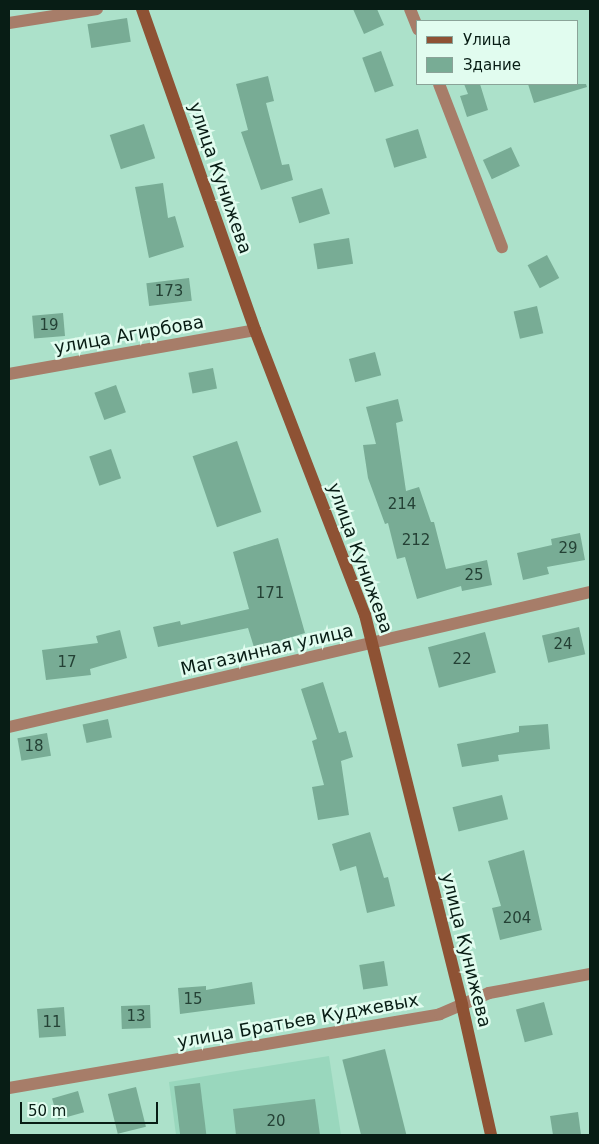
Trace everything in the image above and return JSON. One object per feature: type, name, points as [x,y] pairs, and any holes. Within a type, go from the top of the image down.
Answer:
[{"type":"street","points":[[9,24],[97,9]]},
{"type":"street","name":"улица Кунижева","points":[[142,9],[255,330],[365,615],[462,1005],[491,1135]]},
{"type":"street","points":[[410,9],[416,24]]},
{"type":"street","points":[[439,85],[502,247]]},
{"type":"street","name":"улица Агирбова","points":[[9,374],[255,330]]},
{"type":"street","name":"Магазинная улица","points":[[9,727],[373,644],[590,592]]},
{"type":"street","name":"улица Братьев Куджевых","points":[[9,1088],[440,1014],[489,993],[590,974]]},
{"type":"shaded area","points":[[329,1056],[341,1135],[176,1135],[169,1082]]},
{"type":"building","points":[[353,9],[377,9],[384,25],[364,34]]},
{"type":"building","points":[[127,18],[131,42],[91,48],[87,24]]},
{"type":"building","points":[[381,51],[394,86],[375,93],[362,58]]},
{"type":"building","points":[[268,76],[274,101],[266,103],[282,165],[289,164],[293,180],[261,190],[241,132],[248,130],[236,84]]},
{"type":"building","points":[[586,84],[587,87],[534,103],[528,85]]},
{"type":"building","points":[[464,85],[480,85],[488,110],[467,117],[460,96],[468,94]]},
{"type":"building","points":[[144,124],[155,158],[121,169],[110,135]]},
{"type":"building","points":[[418,129],[427,158],[394,168],[385,139]]},
{"type":"building","points":[[511,147],[520,166],[492,179],[483,160]]},
{"type":"building","points":[[163,183],[168,218],[175,216],[184,247],[149,258],[135,187]]},
{"type":"building","points":[[322,188],[330,214],[299,223],[291,197]]},
{"type":"building","points":[[349,238],[353,264],[318,269],[313,244]]},
{"type":"building","points":[[547,255],[559,278],[540,288],[528,265]]},
{"type":"building","points":[[189,278],[192,301],[149,306],[146,283]]},
{"type":"building","points":[[537,306],[543,333],[520,339],[514,311]]},
{"type":"building","points":[[63,313],[65,336],[34,339],[32,316]]},
{"type":"building","points":[[375,352],[381,375],[355,382],[349,359]]},
{"type":"building","points":[[213,368],[217,389],[192,393],[188,373]]},
{"type":"building","points":[[116,385],[126,412],[104,420],[94,393]]},
{"type":"building","points":[[398,399],[403,421],[396,423],[406,491],[419,487],[431,522],[434,522],[446,569],[487,560],[492,585],[462,591],[461,586],[417,599],[405,557],[397,559],[388,523],[385,524],[368,478],[363,445],[376,444],[366,407]]},
{"type":"building","points":[[237,441],[261,512],[217,527],[193,456]]},
{"type":"building","points":[[111,449],[121,478],[99,486],[89,456]]},
{"type":"building","points":[[580,533],[585,560],[547,567],[549,574],[523,580],[517,553],[552,545],[551,539]]},
{"type":"building","points":[[278,538],[305,633],[272,643],[274,652],[257,657],[248,628],[158,647],[153,627],[180,621],[181,625],[249,609],[233,552]]},
{"type":"building","points":[[579,627],[585,654],[548,663],[542,636]]},
{"type":"building","points":[[120,630],[127,658],[90,669],[91,675],[46,680],[42,650],[98,643],[96,636]]},
{"type":"building","points":[[485,632],[496,673],[439,688],[428,647]]},
{"type":"building","points":[[323,682],[339,733],[346,731],[353,757],[341,761],[349,815],[318,820],[312,787],[324,785],[312,741],[317,739],[301,689]]},
{"type":"building","points":[[108,719],[112,738],[87,743],[83,724]]},
{"type":"building","points":[[548,724],[550,749],[498,755],[499,761],[462,767],[457,744],[519,732],[519,726]]},
{"type":"building","points":[[47,733],[51,756],[21,761],[17,738]]},
{"type":"building","points":[[502,795],[508,819],[459,832],[453,807]]},
{"type":"building","points":[[370,832],[384,878],[388,877],[395,906],[367,913],[356,866],[340,871],[332,844]]},
{"type":"building","points":[[524,850],[542,930],[500,940],[492,908],[501,906],[488,861]]},
{"type":"building","points":[[384,961],[388,986],[363,990],[359,965]]},
{"type":"building","points":[[252,982],[255,1004],[180,1014],[178,988],[206,986],[206,990]]},
{"type":"building","points":[[544,1002],[553,1035],[525,1042],[516,1010]]},
{"type":"building","points":[[150,1005],[151,1028],[122,1029],[121,1006]]},
{"type":"building","points":[[64,1007],[66,1036],[39,1038],[37,1009]]},
{"type":"building","points":[[385,1049],[406,1135],[361,1135],[342,1060]]},
{"type":"building","points":[[200,1083],[206,1135],[180,1135],[174,1086]]},
{"type":"building","points":[[136,1087],[146,1127],[118,1134],[108,1094]]},
{"type":"building","points":[[78,1091],[84,1112],[58,1120],[52,1098]]},
{"type":"building","points":[[315,1099],[320,1135],[236,1135],[233,1109]]},
{"type":"building","points":[[578,1112],[581,1135],[553,1135],[550,1116]]}]
